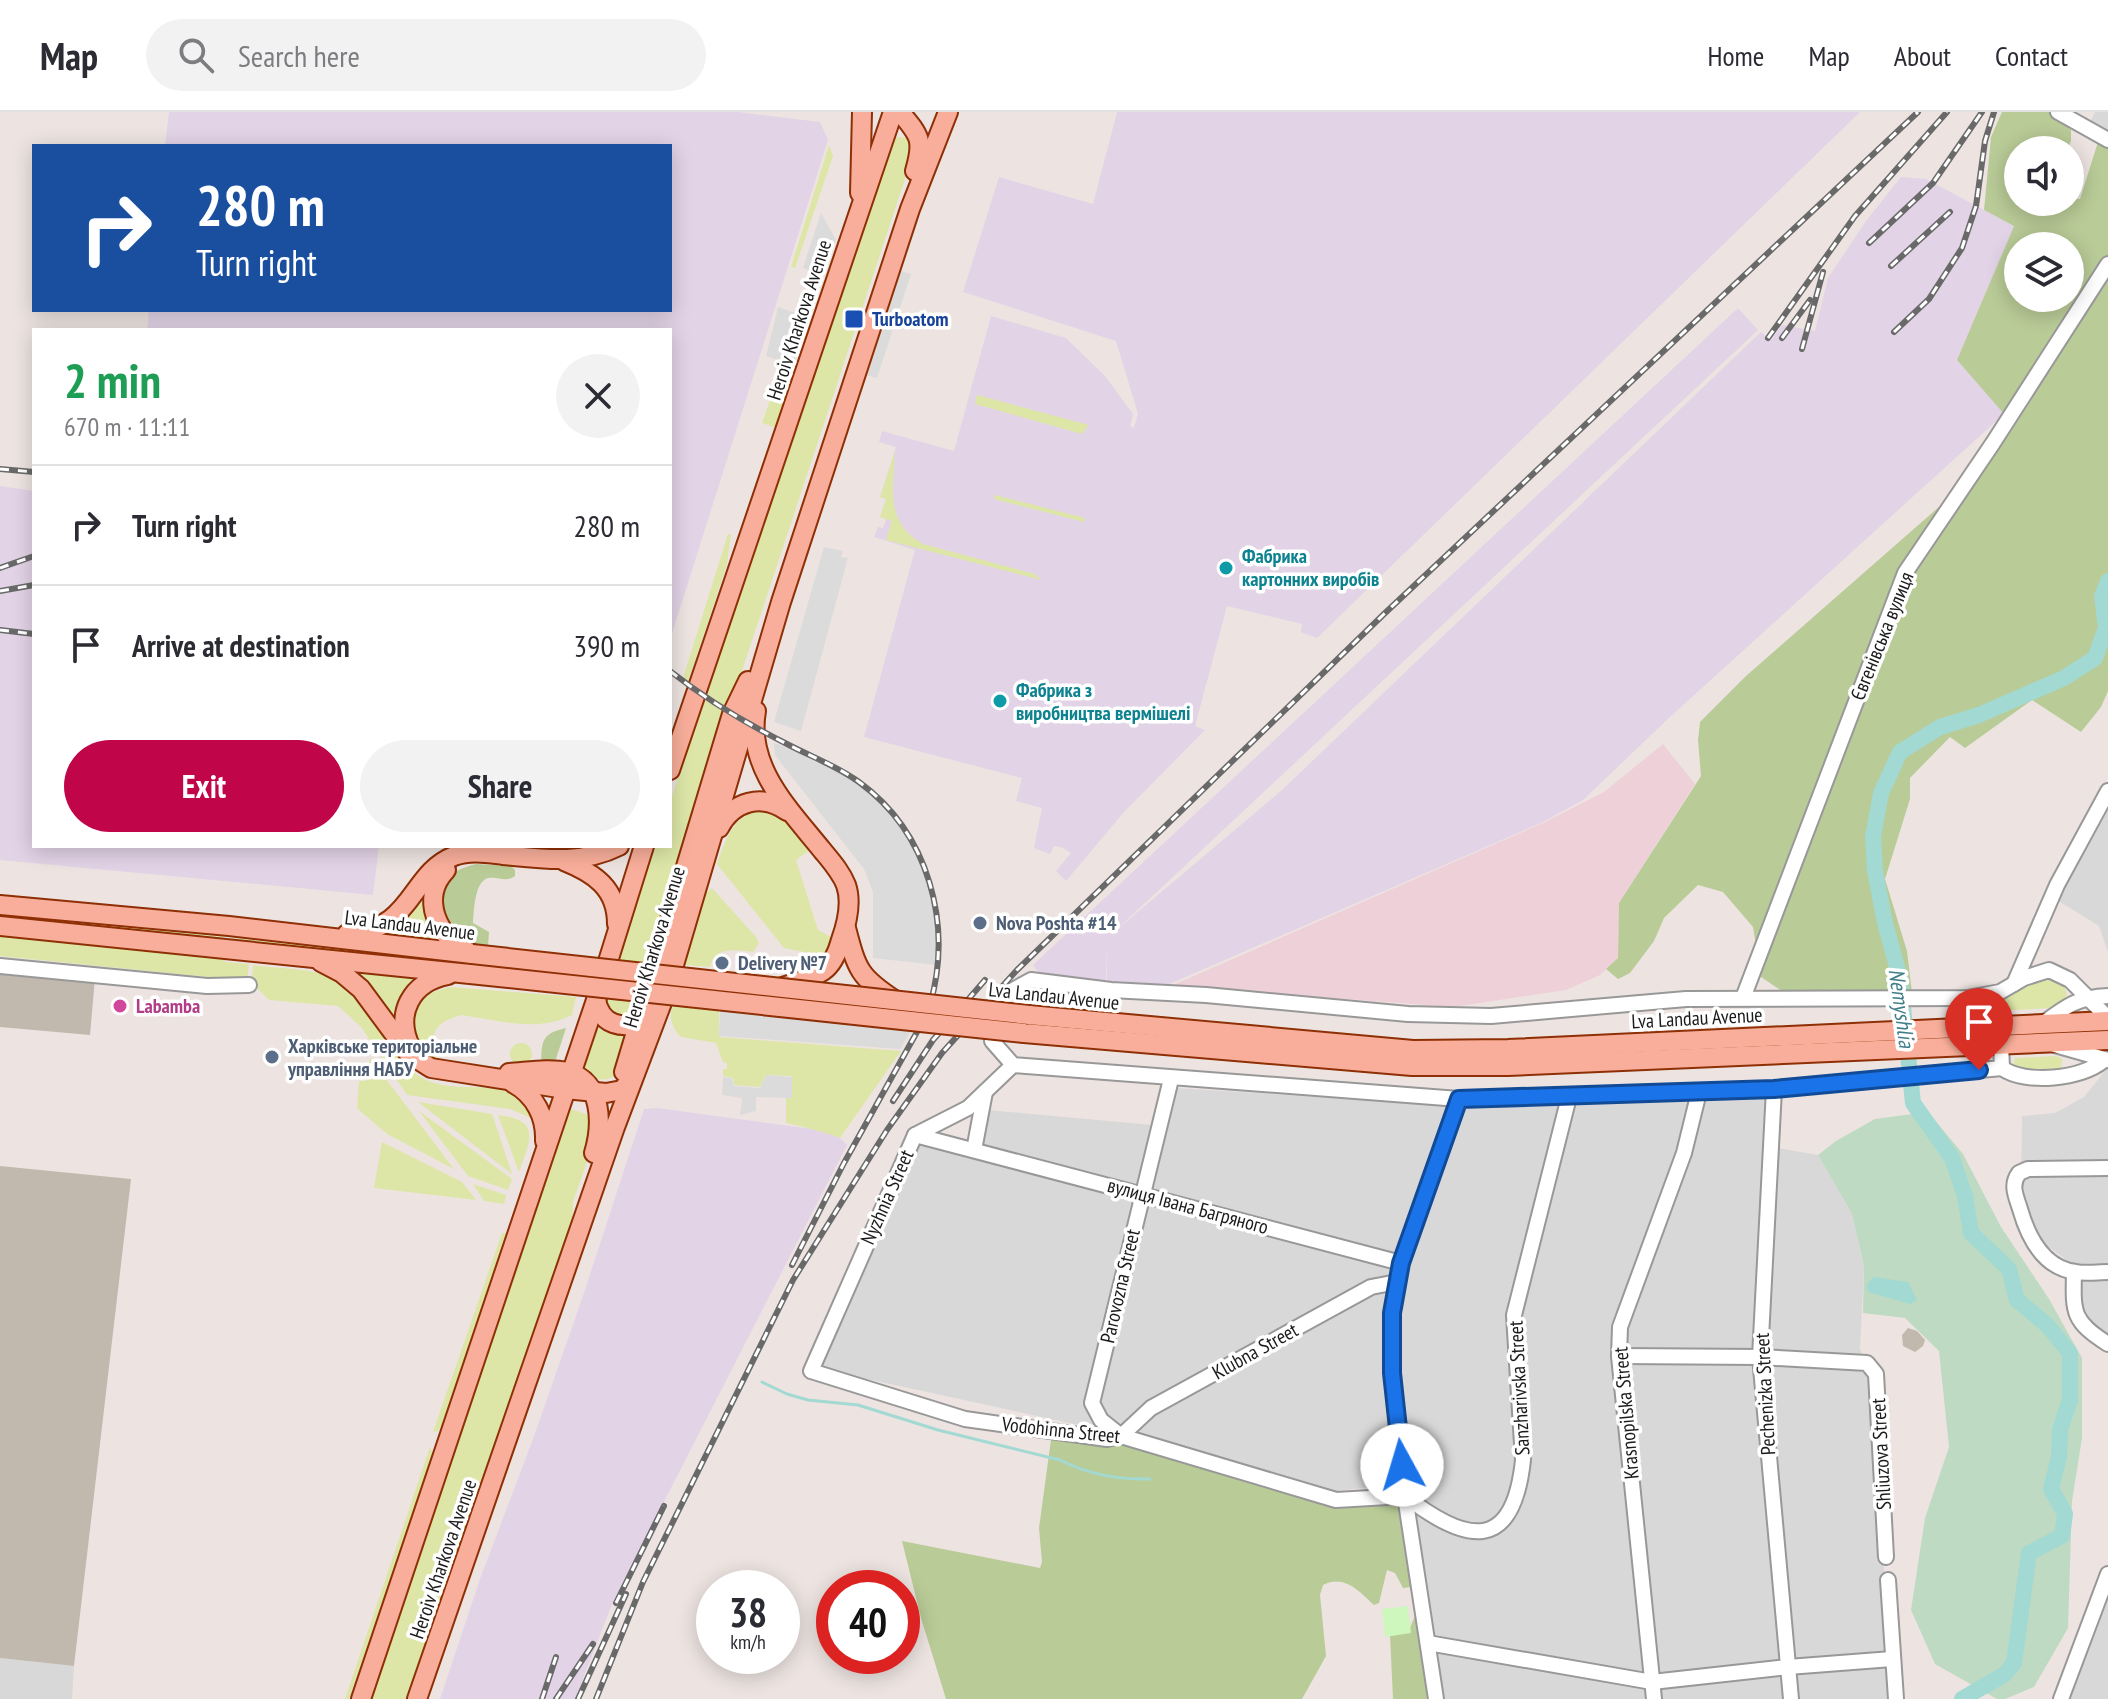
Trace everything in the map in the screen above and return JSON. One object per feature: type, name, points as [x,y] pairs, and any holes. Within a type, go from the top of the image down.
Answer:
[{"type":"main road","points":[[860,209],[862,112]]},
{"type":"main road","name":"Heroiv Kharkova Avenue","points":[[627,1079],[641,1015],[675,964],[766,651],[910,209],[948,112]]},
{"type":"main road","points":[[897,115],[919,136],[921,147],[910,209]]},
{"type":"main road","name":"Heroiv Kharkova Avenue","points":[[672,764],[860,209],[883,143],[897,115]]},
{"type":"main road","points":[[883,143],[893,135],[903,134],[915,138],[921,147]]},
{"type":"main road","points":[[766,651],[754,719],[756,749],[766,777],[842,877],[848,900],[846,926],[834,958],[825,970],[777,989]]},
{"type":"main road","points":[[583,1219],[587,1194],[627,1079],[641,1015],[732,714],[766,651]]},
{"type":"main road","points":[[698,878],[721,823],[733,810],[751,802],[767,801],[796,818]]},
{"type":"main road","points":[[302,934],[353,934],[381,926],[399,913],[443,862],[463,853],[481,852],[564,861],[614,848]]},
{"type":"main road","name":"Heroiv Kharkova Avenue","points":[[361,1699],[596,1000],[643,848]]},
{"type":"main road","points":[[421,1064],[404,1031],[404,1017],[411,998],[418,989],[434,979],[461,973],[463,953],[443,932],[435,915],[432,899],[435,886],[459,860],[481,852]]},
{"type":"main road","points":[[564,861],[589,872],[604,885],[615,904],[616,932]]},
{"type":"main road","name":"Lva Landau Avenue","points":[[0,905],[302,934],[1132,1026],[1413,1050],[2044,1034],[2108,1040]]},
{"type":"main road","name":"Lva Landau Avenue","points":[[0,926],[1133,1044],[1412,1066],[1508,1066],[1932,1039]]},
{"type":"main road","points":[[846,926],[855,960],[864,979],[896,1001]]},
{"type":"main road","points":[[299,957],[326,964],[350,979],[374,1004],[409,1054],[421,1064],[442,1071],[567,1083],[591,1090],[627,1079]]},
{"type":"main road","points":[[596,1000],[599,1013],[614,1025],[641,1015]]},
{"type":"main road","name":"Lva Landau Avenue","points":[[1972,1038],[2001,1045],[2108,1020]]},
{"type":"main road","points":[[491,1077],[522,1088],[538,1108],[545,1127],[542,1159]]},
{"type":"main road","points":[[583,1219],[584,1190],[600,1128],[598,1108],[591,1090]]},
{"type":"main road","name":"Heroiv Kharkova Avenue","points":[[417,1699],[583,1219]]},
{"type":"street","points":[[2058,112],[2108,140]]},
{"type":"street","name":"Євгенівська вулиця","points":[[1743,998],[1905,573],[2108,264]]},
{"type":"street","points":[[2014,984],[2057,885],[2108,791]]},
{"type":"street","points":[[0,966],[207,986],[249,985]]},
{"type":"street","points":[[2106,1060],[2094,1069],[2068,1075],[2025,1078],[2016,1077],[2002,1068],[1774,1089],[1459,1099],[1013,1065],[992,1041],[992,1020],[996,1006],[1004,995],[1031,980],[1111,990],[1206,995],[1408,1014],[1491,1016],[1686,999],[1968,998],[2000,992],[2049,970],[2070,980],[2108,1020]]},
{"type":"street","points":[[2106,1060],[2044,1034],[2072,1002],[2086,997],[2108,996]]},
{"type":"street","points":[[1968,998],[1972,1038]]},
{"type":"street","points":[[2001,1045],[2002,1068]]},
{"type":"street","name":"Nyzhnia Street","points":[[811,1371],[915,1135],[968,1108],[1013,1065]]},
{"type":"street","name":"Parovozna Street","points":[[1121,1436],[1101,1420],[1092,1403],[1171,1079]]},
{"type":"street","name":"Pechenizka Street","points":[[1774,1089],[1760,1357],[1791,1699]]},
{"type":"street","points":[[974,1150],[985,1091]]},
{"type":"street","name":"Krasnopilska Street","points":[[1654,1699],[1619,1356],[1620,1327],[1684,1153],[1699,1092]]},
{"type":"street","name":"Sanzharivska Street","points":[[1405,1496],[1429,1515],[1479,1533],[1499,1526],[1508,1517],[1516,1500],[1523,1460],[1514,1315],[1569,1097]]},
{"type":"street","points":[[1436,1699],[1405,1496],[1392,1373],[1392,1313],[1401,1263],[1459,1099]]},
{"type":"street","name":"вулиця Івана Багряного","points":[[915,1135],[1401,1263]]},
{"type":"street","points":[[2108,1168],[2028,1169],[2019,1173],[2013,1186],[2024,1226],[2033,1244],[2046,1258],[2074,1272],[2108,1272]]},
{"type":"street","points":[[2074,1272],[2073,1304],[2078,1321],[2108,1344]]},
{"type":"street","name":"Klubna Street","points":[[1121,1436],[1151,1408],[1165,1400],[1371,1287],[1397,1282]]},
{"type":"street","name":"Shliuzova Street","points":[[1619,1356],[1760,1357],[1867,1363],[1876,1374],[1886,1557]]},
{"type":"street","name":"Vodohinna Street","points":[[811,1371],[965,1419],[1107,1439],[1121,1436],[1336,1500],[1405,1496]]},
{"type":"street","points":[[2061,1699],[2108,1574]]},
{"type":"street","points":[[1888,1580],[1896,1699]]},
{"type":"street","points":[[1428,1643],[1652,1682],[1892,1659]]},
{"type":"shaded area","points":[[169,112],[738,112],[820,122],[828,140],[672,634],[672,328],[147,328],[149,312],[672,312],[672,144],[165,144]]},
{"type":"shaded area","points":[[1117,112],[1860,112],[1317,638],[1301,632],[1302,624],[1227,606],[1195,726],[1205,730],[1124,812],[1066,881],[1056,871],[1071,853],[1054,846],[1050,854],[1034,848],[1042,808],[1016,801],[1022,778],[864,737],[915,550],[874,537],[878,527],[883,528],[886,519],[880,517],[886,499],[880,497],[896,447],[879,442],[882,431],[954,451],[991,316],[1066,338],[1105,376],[1133,414],[1130,426],[1134,428],[1138,414],[1116,341],[963,292],[999,177],[1093,204]]},
{"type":"shaded area","points":[[2095,112],[2108,112],[2108,133],[2090,122]]},
{"type":"shaded area","points":[[1901,177],[1926,179],[2014,226],[2011,232],[2004,232],[2004,250],[1957,360],[2004,414],[1671,716],[1583,800],[1541,823],[1167,985],[1107,982],[1106,939],[1106,983],[1042,977],[1033,965],[1738,308],[1758,330],[1114,932],[1281,791],[1761,332],[1771,340],[1782,325],[1815,331],[1828,278],[1866,221]]},
{"type":"shaded area","points":[[821,213],[836,240],[820,274],[803,268]]},
{"type":"shaded area","points":[[901,271],[911,274],[877,378],[867,375]]},
{"type":"shaded area","points":[[814,279],[820,281],[794,365],[766,356],[778,307],[802,315]]},
{"type":"shaded area","points":[[0,486],[32,491],[32,848],[379,848],[373,895],[0,860]]},
{"type":"shaded area","points":[[824,547],[843,551],[841,557],[848,558],[801,731],[774,722]]},
{"type":"shaded area","points":[[774,743],[811,756],[862,783],[903,826],[931,880],[938,911],[940,948],[936,965],[873,958],[873,892],[864,869],[775,755]]},
{"type":"shaded area","points":[[1663,744],[1695,784],[1619,903],[1618,958],[1600,975],[1566,990],[1453,1007],[1171,986],[1543,823],[1604,792]]},
{"type":"shaded area","points":[[2108,803],[2108,952],[2099,926],[2057,900]]},
{"type":"shaded area","points":[[0,968],[95,978],[90,1035],[0,1027]]},
{"type":"shaded area","points":[[720,1010],[914,1026],[900,1049],[719,1036]]},
{"type":"shaded area","points":[[2108,1067],[2108,1336],[2082,1319],[2078,1268],[2037,1239],[2021,1189],[2022,1116],[2055,1113],[2084,1097]]},
{"type":"shaded area","points":[[766,1075],[792,1077],[792,1098],[756,1097],[756,1111],[740,1115],[742,1098],[722,1095],[723,1077],[732,1078],[734,1086],[760,1088]]},
{"type":"shaded area","points":[[1176,1088],[1463,1106],[1767,1093],[1766,1146],[1818,1155],[1852,1214],[1864,1266],[1860,1349],[1872,1378],[1892,1699],[1443,1699],[1409,1483],[1336,1491],[1143,1439],[821,1369],[918,1141],[973,1157],[987,1110],[1164,1126]]},
{"type":"shaded area","points":[[657,1108],[820,1130],[840,1138],[847,1145],[614,1599],[575,1699],[440,1699],[480,1579],[583,1296],[644,1109]]},
{"type":"shaded area","points":[[0,1166],[131,1179],[74,1666],[0,1658]]},
{"type":"shaded area","points":[[1908,1328],[1917,1331],[1925,1340],[1915,1352],[1903,1346],[1902,1335]]},
{"type":"shaded area","points":[[2108,1590],[2108,1699],[2063,1699]]},
{"type":"shaded area","points":[[0,1658],[74,1666],[72,1699],[0,1699]]},
{"type":"green space","points":[[2002,112],[2050,112],[2071,130],[2071,136],[2004,136],[2004,216],[2084,216],[2084,186],[2098,142],[2104,138],[2108,140],[2108,691],[2101,707],[2081,732],[2032,700],[1965,748],[1950,737],[1910,778],[1910,799],[1885,879],[1907,951],[1912,993],[1782,991],[1761,977],[1753,927],[1723,892],[1698,885],[1664,918],[1654,941],[1630,973],[1618,979],[1606,969],[1618,958],[1619,903],[1701,776],[1700,722],[1746,676],[1964,485],[2004,414],[1957,360],[2004,250],[2004,312],[2084,312],[2084,232],[2011,232],[2014,226],[1984,210],[1991,137]]},
{"type":"green space","points":[[897,137],[913,141],[912,158],[729,710],[637,1003],[626,1014],[610,1014],[605,997],[654,848],[672,848],[672,796],[888,148]]},
{"type":"green space","points":[[829,145],[833,156],[795,268],[791,267]]},
{"type":"green space","points":[[778,377],[792,382],[777,428],[762,423]]},
{"type":"green space","points":[[977,395],[1089,425],[1082,434],[975,404]]},
{"type":"green space","points":[[895,451],[894,504],[902,526],[911,536],[923,544],[1035,574],[1041,580],[886,540],[892,521],[880,517],[886,499],[880,497]]},
{"type":"green space","points":[[995,495],[1085,518],[1084,522],[994,499]]},
{"type":"green space","points":[[728,534],[731,534],[727,564],[688,682],[683,678]]},
{"type":"green space","points":[[763,810],[782,816],[810,850],[796,860],[818,930],[831,937],[832,942],[824,956],[784,948],[717,864],[732,829],[744,816]]},
{"type":"green space","points":[[476,864],[511,866],[515,870],[515,876],[511,878],[488,878],[477,891],[473,923],[489,932],[488,946],[465,940],[439,911],[447,880],[458,871]]},
{"type":"green space","points":[[712,888],[759,943],[753,952],[721,952],[710,967],[684,965],[703,896]]},
{"type":"green space","points":[[425,893],[440,941],[382,937],[378,933]]},
{"type":"green space","points":[[0,912],[225,937],[225,941],[0,917]]},
{"type":"green space","points":[[0,930],[225,955],[225,962],[249,964],[247,981],[0,956]]},
{"type":"green space","points":[[232,938],[438,958],[438,962],[231,942]]},
{"type":"green space","points":[[253,965],[311,971],[343,983],[366,1006],[395,1051],[417,1075],[447,1086],[505,1091],[527,1108],[536,1125],[529,1117],[510,1109],[407,1095],[361,1027],[338,1006],[269,1000],[252,983]]},
{"type":"green space","points":[[354,973],[418,977],[395,1022]]},
{"type":"green space","points":[[2045,976],[2063,983],[2067,995],[2064,1002],[2054,1008],[1973,1012],[1973,1004],[2002,998]]},
{"type":"green space","points":[[450,987],[576,997],[572,1015],[545,1023],[517,1024],[461,1015],[449,1019],[435,1032],[432,1044],[439,1052],[435,1061],[422,1053],[416,1043],[413,1010],[422,998]]},
{"type":"green space","points":[[673,1005],[719,1010],[719,1037],[901,1051],[840,1138],[786,1123],[786,1098],[792,1098],[792,1076],[766,1075],[760,1087],[734,1085],[733,1078],[723,1076],[727,1063],[723,1062],[716,1043],[678,1034],[671,1018]]},
{"type":"green space","points":[[594,1026],[611,1034],[629,1034],[616,1076],[611,1078],[591,1076],[582,1063]]},
{"type":"green space","points":[[566,1028],[553,1068],[541,1069],[546,1037]]},
{"type":"green space","points":[[521,1043],[529,1046],[532,1054],[529,1062],[521,1065],[513,1062],[510,1054],[513,1046]]},
{"type":"green space","points":[[2056,1056],[2062,1059],[2061,1069],[2025,1073],[2013,1066],[2015,1058]]},
{"type":"green space","points":[[370,1058],[454,1169],[387,1134],[357,1108],[359,1081],[366,1081]]},
{"type":"green space","points":[[418,1102],[492,1114],[512,1174]]},
{"type":"green space","points":[[568,1108],[595,1117],[588,1159],[573,1202],[572,1221],[408,1699],[367,1699]]},
{"type":"green space","points":[[419,1111],[512,1179],[508,1190],[468,1176]]},
{"type":"green space","points":[[1928,1112],[1963,1154],[2001,1227],[2049,1299],[2082,1358],[2082,1438],[2072,1501],[2068,1628],[2034,1687],[2005,1699],[1997,1699],[1935,1664],[1911,1610],[1925,1518],[1949,1447],[1939,1351],[1905,1318],[1863,1313],[1864,1266],[1852,1214],[1818,1155],[1875,1119]]},
{"type":"green space","points":[[498,1115],[512,1118],[527,1127],[529,1141],[519,1172]]},
{"type":"green space","points":[[382,1142],[462,1182],[476,1200],[374,1188]]},
{"type":"green space","points":[[473,1184],[506,1195],[504,1204],[484,1201]]},
{"type":"green space","points":[[502,1233],[506,1233],[443,1423],[438,1431],[433,1432]]},
{"type":"green space","points":[[1107,1439],[1336,1500],[1405,1496],[1418,1581],[1411,1587],[1403,1588],[1395,1573],[1387,1570],[1379,1603],[1374,1605],[1344,1583],[1323,1585],[1320,1595],[1326,1656],[1302,1699],[946,1699],[920,1614],[920,1570],[909,1570],[902,1541],[1040,1568],[1039,1528],[1051,1440]]},
{"type":"green space","points":[[430,1447],[433,1455],[349,1699],[345,1699]]},
{"type":"green space","points":[[1408,1606],[1411,1633],[1385,1637],[1382,1609]]},
{"type":"green space","points":[[1418,1615],[1436,1699],[1393,1699],[1390,1635],[1409,1630]]},
{"type":"water","points":[[1873,1277],[1908,1282],[1917,1300],[1910,1304],[1868,1292],[1867,1285]]},
{"type":"waterway","name":"Nemyshlia","points":[[1962,1699],[2005,1674],[2014,1663],[2029,1553],[2062,1536],[2065,1514],[2051,1489],[2059,1457],[2060,1429],[2070,1400],[2070,1353],[2047,1325],[2017,1300],[2009,1269],[1971,1233],[1965,1196],[1952,1158],[1913,1103],[1900,978],[1875,871],[1873,837],[1881,793],[1900,752],[1940,727],[1979,715],[2064,678],[2095,658],[2106,628],[2102,596],[2108,581]]},
{"type":"waterway","points":[[762,1382],[808,1400],[858,1405],[938,1430],[1060,1460],[1092,1472],[1150,1479]]},
{"type":"railway","points":[[596,1699],[643,1582],[793,1280],[887,1130],[942,1053],[1017,970],[1384,614],[1918,112]]},
{"type":"railway","points":[[1768,338],[1855,216],[1947,112]]},
{"type":"railway","points":[[1869,243],[1933,183],[1982,112]]},
{"type":"railway","points":[[1894,332],[1929,299],[1962,248],[1976,206],[1985,141],[1994,112]]},
{"type":"railway","points":[[1891,266],[1950,212]]},
{"type":"railway","points":[[1802,349],[1823,272]]},
{"type":"railway","points":[[1782,338],[1810,300]]},
{"type":"railway","points":[[0,469],[32,472]]},
{"type":"railway","points":[[0,568],[32,557]]},
{"type":"railway","points":[[0,591],[32,585]]},
{"type":"railway","points":[[0,630],[32,634]]},
{"type":"railway","points":[[672,672],[743,720],[851,776],[883,803],[903,827],[929,882],[936,912],[938,943],[930,1005]]},
{"type":"railway","points":[[893,1101],[933,1040],[985,980]]},
{"type":"railway","points":[[792,1265],[844,1163],[922,1023]]},
{"type":"railway","points":[[616,1603],[664,1506]]},
{"type":"railway","points":[[578,1699],[626,1594]]},
{"type":"railway","points":[[556,1699],[593,1644]]},
{"type":"railway","points":[[542,1699],[556,1657]]},
{"type":"place","name":"Turboatom","points":[[854,319]]},
{"type":"place","name":"Фабрика картонних виробів","points":[[1226,568]]},
{"type":"place","name":"Фабрика з виробництва вермішелі","points":[[1000,701]]},
{"type":"place","name":"Nova Poshta #14","points":[[980,923]]},
{"type":"place","name":"Delivery №7","points":[[722,963]]},
{"type":"place","name":"Labamba","points":[[120,1006]]},
{"type":"place","name":"Харківське територіальне управління НАБУ","points":[[272,1057]]},
{"type":"route","points":[[1402,1465],[1392,1373],[1392,1313],[1401,1263],[1459,1099],[1774,1089],[1979,1070]]}]
